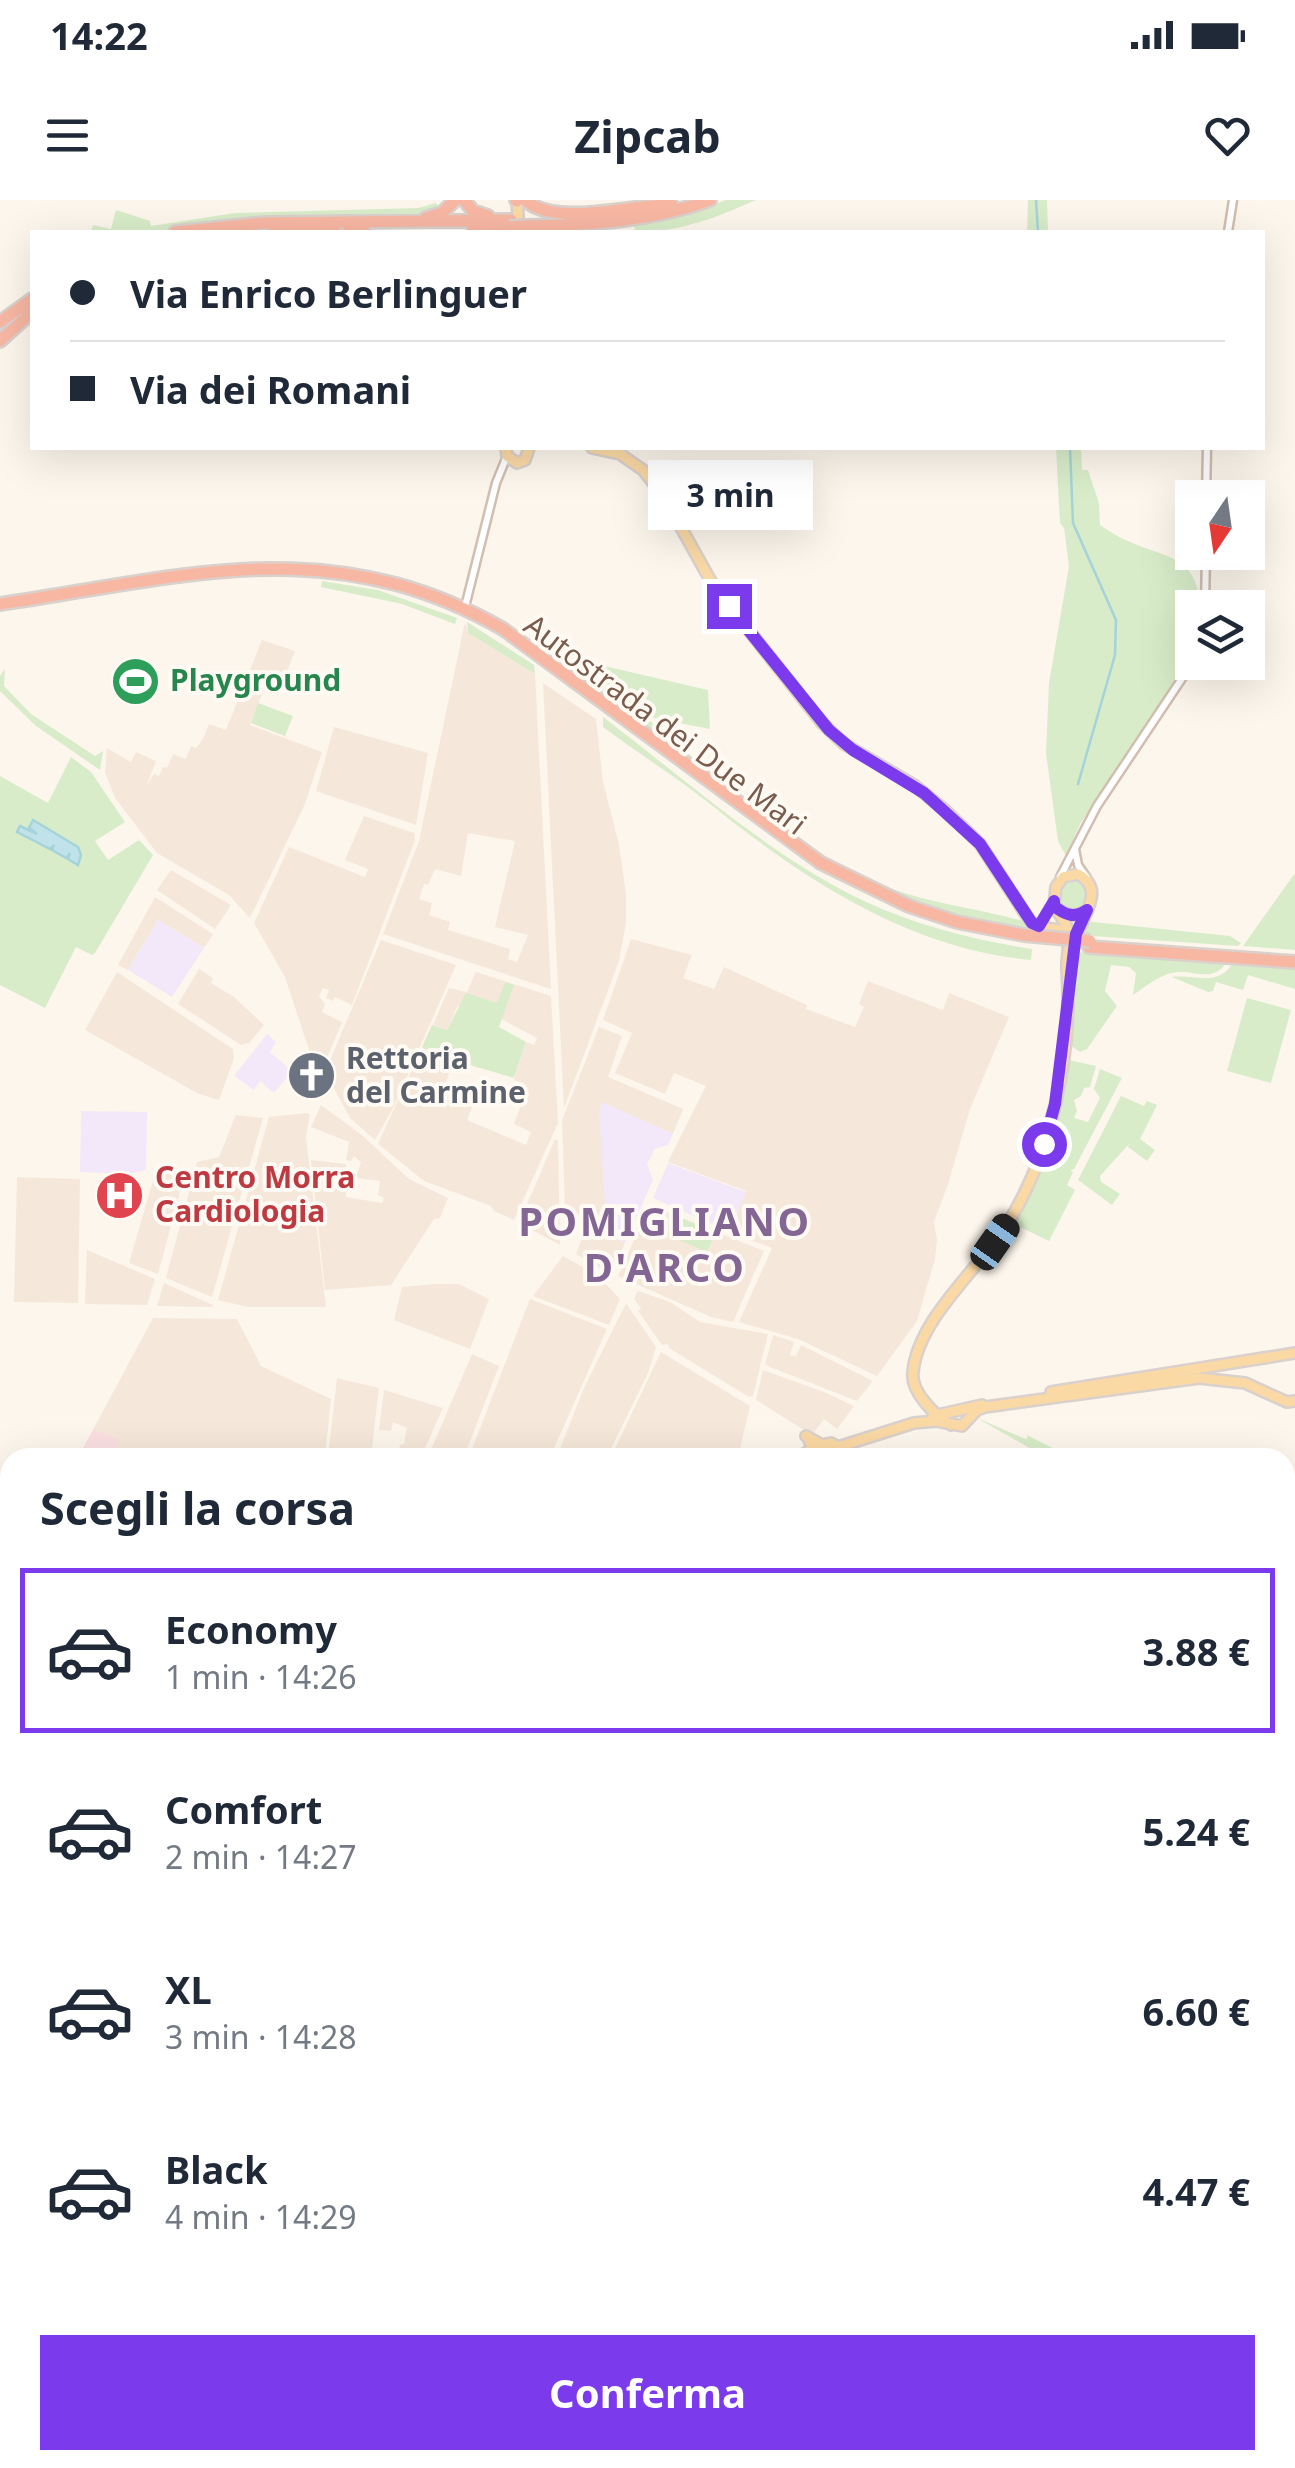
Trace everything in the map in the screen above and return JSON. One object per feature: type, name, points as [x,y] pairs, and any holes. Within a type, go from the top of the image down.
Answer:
[{"type":"highway","points":[[464,200],[480,214],[519,226],[628,216],[710,200]]},
{"type":"highway","points":[[525,200],[542,210],[628,216]]},
{"type":"highway","points":[[603,230],[628,216]]},
{"type":"highway","points":[[349,230],[454,218]]},
{"type":"highway","points":[[349,230],[454,218],[547,230]]},
{"type":"highway","points":[[192,230],[232,225],[369,228]]},
{"type":"highway","points":[[0,322],[30,306]]},
{"type":"highway","points":[[0,332],[30,306]]},
{"type":"highway","points":[[0,341],[30,306]]},
{"type":"highway","name":"Autostrada dei Due Mari","points":[[0,608],[259,567],[336,570],[410,586],[503,629],[800,850],[864,887],[909,906],[958,922],[1090,944],[1295,958]]},
{"type":"main road","points":[[516,200],[519,226]]},
{"type":"main road","points":[[509,455],[525,460],[529,450]]},
{"type":"main road","points":[[601,450],[634,462],[664,497],[717,590],[822,723],[844,744],[897,774],[946,811],[980,844],[1028,919],[1069,935]]},
{"type":"main road","points":[[953,1425],[932,1416],[912,1376],[928,1330],[1008,1223],[1037,1165],[1055,1104],[1068,980],[1078,927],[1092,893],[1088,880],[1072,873],[1059,882],[1054,904],[1039,926]]},
{"type":"main road","points":[[1054,904],[1074,916],[1087,910]]},
{"type":"main road","points":[[1054,904],[1069,935],[1068,980]]},
{"type":"main road","points":[[812,1448],[806,1436],[819,1444],[838,1447],[932,1416],[1003,1399],[1295,1354]]},
{"type":"main road","points":[[1245,1362],[1241,1372],[1245,1383]]},
{"type":"main road","points":[[915,1364],[925,1396],[940,1406],[964,1409]]},
{"type":"main road","points":[[914,1423],[966,1424],[977,1410],[992,1406],[1199,1378],[1245,1383],[1295,1402]]},
{"type":"main road","points":[[953,1425],[950,1418],[964,1409]]},
{"type":"street","points":[[1228,230],[1233,200]]},
{"type":"street","points":[[1206,450],[1206,480]]},
{"type":"street","points":[[466,603],[499,477],[509,455]]},
{"type":"street","points":[[1059,882],[1096,806],[1182,680]]},
{"type":"street","points":[[1076,842],[1078,865],[1088,880]]},
{"type":"shaded area","points":[[465,622],[468,633],[535,674],[551,989],[383,934],[419,841]],"holes":[[[468,833],[515,841],[495,927],[528,935],[517,962],[508,959],[510,949],[448,930],[450,922],[429,915],[432,903],[419,899],[435,869],[461,876]]]},
{"type":"shaded area","points":[[262,640],[295,651],[284,679],[267,681],[250,725],[322,752],[305,804],[250,918],[229,895],[157,853],[115,798],[105,772],[107,748],[131,762],[136,752],[156,761],[147,785],[154,774],[159,776],[163,767],[167,768],[173,754],[186,759],[191,746],[196,748],[203,739],[209,724],[226,730]]},
{"type":"shaded area","points":[[543,683],[596,719],[603,782],[626,894],[626,923],[619,961],[564,1108]]},
{"type":"shaded area","points":[[334,727],[428,753],[416,825],[316,791]]},
{"type":"shaded area","points":[[364,816],[414,833],[415,840],[352,1005],[335,997],[333,1001],[326,998],[329,990],[323,988],[319,996],[325,1004],[322,1012],[342,1022],[324,1065],[319,1068],[310,1053],[285,977],[254,923],[289,847],[365,877],[368,869],[345,860]]},
{"type":"shaded area","points":[[171,870],[231,905],[215,929],[157,890]]},
{"type":"shaded area","points":[[155,897],[213,934],[204,948],[158,920],[128,970],[118,965]]},
{"type":"shaded area","points":[[158,920],[204,948],[172,997],[128,970]]},
{"type":"shaded area","points":[[631,939],[692,955],[683,978],[714,989],[724,967],[807,1005],[806,1009],[855,1027],[864,1007],[859,1004],[868,981],[943,1010],[949,993],[1009,1017],[970,1109],[934,1222],[935,1259],[917,1321],[877,1376],[798,1339],[739,1322],[772,1248],[729,1232],[746,1191],[668,1162],[706,1086],[674,1073],[665,1094],[615,1073],[632,1033],[603,1020]]},
{"type":"shaded area","points":[[381,940],[456,965],[375,1140],[350,1118],[325,1072]]},
{"type":"shaded area","points":[[199,969],[264,1025],[249,1043],[241,1045],[178,1004]]},
{"type":"shaded area","points":[[117,972],[233,1049],[234,1058],[219,1100],[199,1094],[85,1030]]},
{"type":"shaded area","points":[[476,972],[551,996],[558,1123],[514,1220],[491,1206],[424,1181],[378,1144],[422,1047],[454,1059],[445,1085],[476,1097],[467,1120],[526,1145],[531,1132],[514,1124],[524,1084],[514,1080],[526,1042],[534,1045],[537,1038],[501,1019],[458,1005],[447,1030],[433,1025],[449,988],[467,992]]},
{"type":"shaded area","points":[[599,1027],[622,1036],[608,1077],[683,1109],[673,1134],[602,1103],[607,1234],[625,1243],[611,1274],[576,1254],[588,1222],[586,1216],[565,1211],[562,1120]]},
{"type":"shaded area","points":[[267,1034],[276,1042],[270,1052],[292,1071],[274,1093],[260,1081],[254,1090],[234,1076]]},
{"type":"shaded area","points":[[602,1102],[673,1134],[668,1145],[655,1149],[647,1164],[653,1180],[625,1243],[607,1235],[599,1110]]},
{"type":"shaded area","points":[[321,1105],[363,1136],[409,1179],[448,1198],[440,1218],[434,1219],[391,1285],[325,1290],[311,1160],[346,1164],[346,1197],[382,1203],[384,1198],[378,1195],[380,1181],[356,1178],[361,1162],[354,1156],[351,1161],[346,1160],[349,1142],[311,1127]]},
{"type":"shaded area","points":[[81,1111],[147,1112],[146,1170],[129,1174],[80,1172]]},
{"type":"shaded area","points":[[310,1114],[306,1137],[326,1307],[248,1307],[218,1300],[269,1117]]},
{"type":"shaded area","points":[[236,1115],[263,1118],[212,1297],[166,1278],[197,1162],[219,1157]]},
{"type":"shaded area","points":[[555,1139],[558,1141],[560,1245],[519,1223]]},
{"type":"shaded area","points":[[668,1163],[746,1192],[728,1231],[653,1198]]},
{"type":"shaded area","points":[[187,1166],[158,1274],[129,1263],[155,1174]]},
{"type":"shaded area","points":[[17,1177],[80,1179],[78,1303],[14,1302]]},
{"type":"shaded area","points":[[650,1205],[764,1251],[733,1322],[711,1317],[618,1276]]},
{"type":"shaded area","points":[[87,1250],[155,1279],[147,1305],[85,1304]]},
{"type":"shaded area","points":[[563,1256],[597,1275],[620,1299],[609,1325],[533,1296]]},
{"type":"shaded area","points":[[164,1283],[213,1305],[213,1307],[157,1306]]},
{"type":"shaded area","points":[[459,1284],[489,1299],[470,1349],[394,1320],[402,1287]]},
{"type":"shaded area","points":[[638,1291],[670,1302],[700,1322],[768,1334],[753,1396],[668,1344],[662,1345],[638,1311],[641,1308],[634,1299]]},
{"type":"shaded area","points":[[530,1299],[607,1329],[554,1448],[472,1448]]},
{"type":"shaded area","points":[[626,1303],[656,1347],[648,1373],[611,1448],[560,1448],[583,1390]]},
{"type":"shaded area","points":[[153,1318],[237,1319],[261,1366],[331,1399],[326,1448],[83,1448]]},
{"type":"shaded area","points":[[773,1335],[794,1342],[790,1355],[796,1356],[801,1345],[873,1381],[857,1401],[770,1367],[765,1364]]},
{"type":"shaded area","points":[[661,1352],[750,1406],[740,1448],[615,1448]]},
{"type":"shaded area","points":[[472,1354],[499,1366],[467,1448],[432,1448]]},
{"type":"shaded area","points":[[763,1370],[854,1406],[837,1429],[824,1419],[812,1435],[756,1400]]},
{"type":"shaded area","points":[[337,1378],[379,1388],[372,1448],[329,1448]]},
{"type":"shaded area","points":[[384,1390],[443,1408],[425,1448],[399,1448],[407,1428],[393,1422],[391,1431],[379,1430]]},
{"type":"shaded area","points":[[94,1429],[118,1439],[114,1448],[83,1448]]},
{"type":"green space","points":[[726,200],[756,200],[682,227],[635,230],[634,225]]},
{"type":"green space","points":[[1028,200],[1047,200],[1048,230],[1027,230]]},
{"type":"green space","points":[[436,203],[442,211],[421,216],[179,230],[92,230],[93,225],[111,229],[116,210],[150,221],[151,226],[235,213],[418,208]]},
{"type":"green space","points":[[1056,450],[1081,450],[1082,470],[1088,470],[1099,503],[1100,525],[1121,538],[1175,560],[1175,570],[1188,570],[1197,590],[1175,590],[1175,680],[1180,680],[1080,824],[1066,856],[1058,841],[1046,753],[1049,683],[1069,566],[1060,523]]},
{"type":"green space","points":[[322,581],[378,590],[457,618],[455,624],[402,604],[321,587]]},
{"type":"green space","points":[[467,622],[534,665],[535,674],[468,633]]},
{"type":"green space","points":[[600,665],[708,690],[710,729],[644,716],[758,810],[819,853],[884,886],[1026,922],[1034,933],[925,908],[833,866],[602,696]]},
{"type":"green space","points":[[5,669],[4,686],[31,714],[95,756],[103,751],[100,770],[36,726],[0,691],[0,676]]},
{"type":"green space","points":[[258,703],[293,716],[285,736],[251,723]]},
{"type":"green space","points":[[603,717],[762,840],[829,883],[926,925],[1032,949],[1031,960],[943,942],[861,907],[822,885],[603,727]]},
{"type":"green space","points":[[71,757],[91,772],[125,822],[95,841],[108,860],[139,840],[153,855],[95,953],[76,947],[45,1008],[0,985],[0,776],[48,803]]},
{"type":"green space","points":[[1295,873],[1295,950],[1243,946]]},
{"type":"green space","points":[[1078,875],[1090,890],[1086,906],[1078,912],[1060,907],[1057,897],[1062,882]]},
{"type":"green space","points":[[1084,921],[1230,936],[1241,943],[1238,946],[1078,935]]},
{"type":"green space","points":[[1077,952],[1227,962],[1214,973],[1168,974],[1133,995],[1136,973],[1129,967],[1111,965],[1105,991],[1117,1006],[1087,1049],[1080,1052],[1071,1046]]},
{"type":"green space","points":[[1233,962],[1295,967],[1295,989],[1248,975],[1243,990],[1216,982],[1213,991],[1208,992],[1172,977],[1214,977]]},
{"type":"green space","points":[[505,982],[514,985],[499,1027],[526,1042],[514,1078],[456,1061],[453,1064],[422,1047],[432,1025],[447,1030],[466,993],[497,1003]]},
{"type":"green space","points":[[1247,998],[1291,1010],[1271,1083],[1227,1071]]},
{"type":"green space","points":[[1069,1060],[1096,1066],[1090,1087],[1084,1088],[1074,1100],[1074,1118],[1088,1122],[1100,1098],[1094,1089],[1100,1069],[1122,1078],[1070,1170],[1073,1172],[1067,1185],[1075,1190],[1049,1241],[1014,1224],[1053,1134]]},
{"type":"green space","points":[[1121,1096],[1144,1106],[1147,1101],[1157,1105],[1140,1139],[1155,1150],[1147,1161],[1129,1144],[1100,1176],[1101,1182],[1120,1194],[1112,1205],[1078,1180]]},
{"type":"green space","points":[[676,1216],[716,1232],[707,1252],[667,1235]]},
{"type":"green space","points":[[977,1418],[1052,1448],[1029,1448]]},
{"type":"water","points":[[33,820],[78,847],[78,865],[68,859],[70,853],[66,858],[52,850],[54,845],[50,849],[17,832],[20,826],[37,834],[29,828]]},
{"type":"waterway","points":[[1036,200],[1038,230]]},
{"type":"waterway","points":[[1070,450],[1073,523],[1116,620],[1115,655],[1078,784]]},
{"type":"place","name":"Playground","points":[[135,681]]},
{"type":"place","name":"Rettoria del Carmine","points":[[311,1076]]},
{"type":"place","name":"Centro Morra Cardiologia","points":[[120,1195]]},
{"type":"district","name":"POMIGLIANO D'ARCO","points":[[665,1245]]},
{"type":"route","points":[[729,606],[829,730],[853,750],[924,793],[980,844],[1032,923],[1039,926],[1044,921],[1054,901],[1054,906],[1069,915],[1087,910],[1076,934],[1055,1104],[1044,1144]]}]
